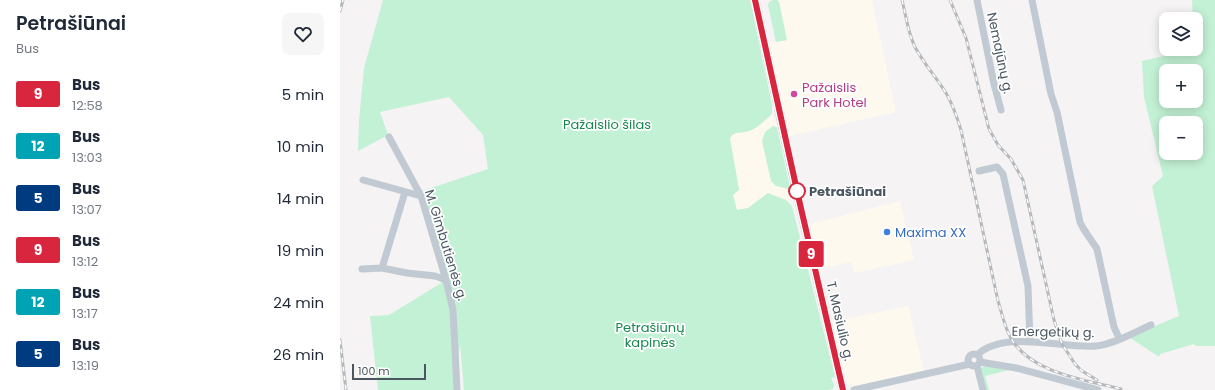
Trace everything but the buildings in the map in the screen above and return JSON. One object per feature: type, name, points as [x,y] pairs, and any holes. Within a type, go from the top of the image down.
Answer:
[{"type":"main road","name":"T. Masiulio g.","points":[[755,0],[798,198],[843,390]]},
{"type":"street","name":"Nemajūnų g.","points":[[977,0],[994,84],[1001,110]]},
{"type":"street","points":[[1032,0],[1051,94],[1058,112],[1080,222],[1098,249],[1114,327],[1119,338]]},
{"type":"street","name":"M. Gimbutienės g.","points":[[389,137],[421,196],[446,280],[453,310],[457,390]]},
{"type":"street","points":[[979,171],[997,167],[1003,174],[1028,286],[1030,342]]},
{"type":"street","points":[[363,180],[421,196]]},
{"type":"street","points":[[382,268],[405,192]]},
{"type":"street","points":[[362,269],[382,268],[407,273],[435,276],[446,280]]},
{"type":"street","name":"Energetikų g.","points":[[976,362],[982,350],[991,346],[1013,342],[1030,342],[1096,346],[1151,325]]},
{"type":"street","points":[[854,390],[976,362],[1016,368],[1098,390]]},
{"type":"street","points":[[976,362],[983,390]]},
{"type":"shaded area","points":[[779,0],[872,0],[896,112],[790,136],[769,43],[787,40]]},
{"type":"shaded area","points":[[772,113],[777,127],[790,187],[789,202],[768,193],[748,208],[737,210],[733,195],[739,190],[730,139],[732,135],[738,132],[750,131],[770,117]]},
{"type":"shaded area","points":[[900,201],[914,260],[854,273],[851,262],[825,268],[822,275],[810,224]]},
{"type":"shaded area","points":[[908,306],[924,371],[860,385],[852,385],[845,380],[831,322]]},
{"type":"green space","name":"Pažaislio šilas","points":[[383,0],[750,0],[772,105],[772,113],[754,129],[736,133],[730,138],[739,190],[733,195],[737,210],[748,208],[768,193],[786,200],[792,206],[835,377],[831,378],[834,385],[833,389],[464,390],[460,344],[455,390],[378,390],[370,316],[389,315],[446,280],[419,192],[488,169],[483,135],[449,97],[380,112],[388,135],[358,151],[364,68]]},
{"type":"green space","points":[[777,0],[779,2],[787,40],[776,42],[768,5],[769,2]]},
{"type":"green space","points":[[1192,0],[1215,0],[1215,346],[1196,346],[1194,344],[1160,354],[1159,357],[1129,337],[1179,316],[1152,186],[1163,176],[1159,160],[1203,160],[1203,116],[1159,116],[1159,159],[1144,97],[1142,61],[1164,56],[1203,56],[1203,12],[1193,12]]},
{"type":"green space","points":[[773,126],[777,127],[790,187],[788,189],[776,186],[771,181],[762,141],[765,132]]},
{"type":"green space","points":[[986,366],[1009,370],[985,376],[989,390],[986,390],[981,369],[982,367]]},
{"type":"railway","points":[[340,11],[343,0]]},
{"type":"railway","points":[[902,0],[909,30],[915,47],[946,93],[953,107],[961,130],[998,301],[1011,338],[1020,350],[1031,359],[1045,367],[1076,378],[1121,389]]},
{"type":"railway","points":[[950,0],[966,38],[989,129],[998,145],[1011,159],[1023,180],[1054,320],[1062,344],[1075,364],[1082,371],[1097,380]]},
{"type":"railway","points":[[340,340],[346,390]]},
{"type":"bus line","name":"9","points":[[755,0],[843,390]]},
{"type":"place","name":"Pažaislis Park Hotel","points":[[794,94]]},
{"type":"place","name":"Petrašiūnai","points":[[797,191]]},
{"type":"place","name":"Maxima XX","points":[[887,232]]},
{"type":"park label","name":"Petrašiūnų kapinės","points":[[650,334]]}]
